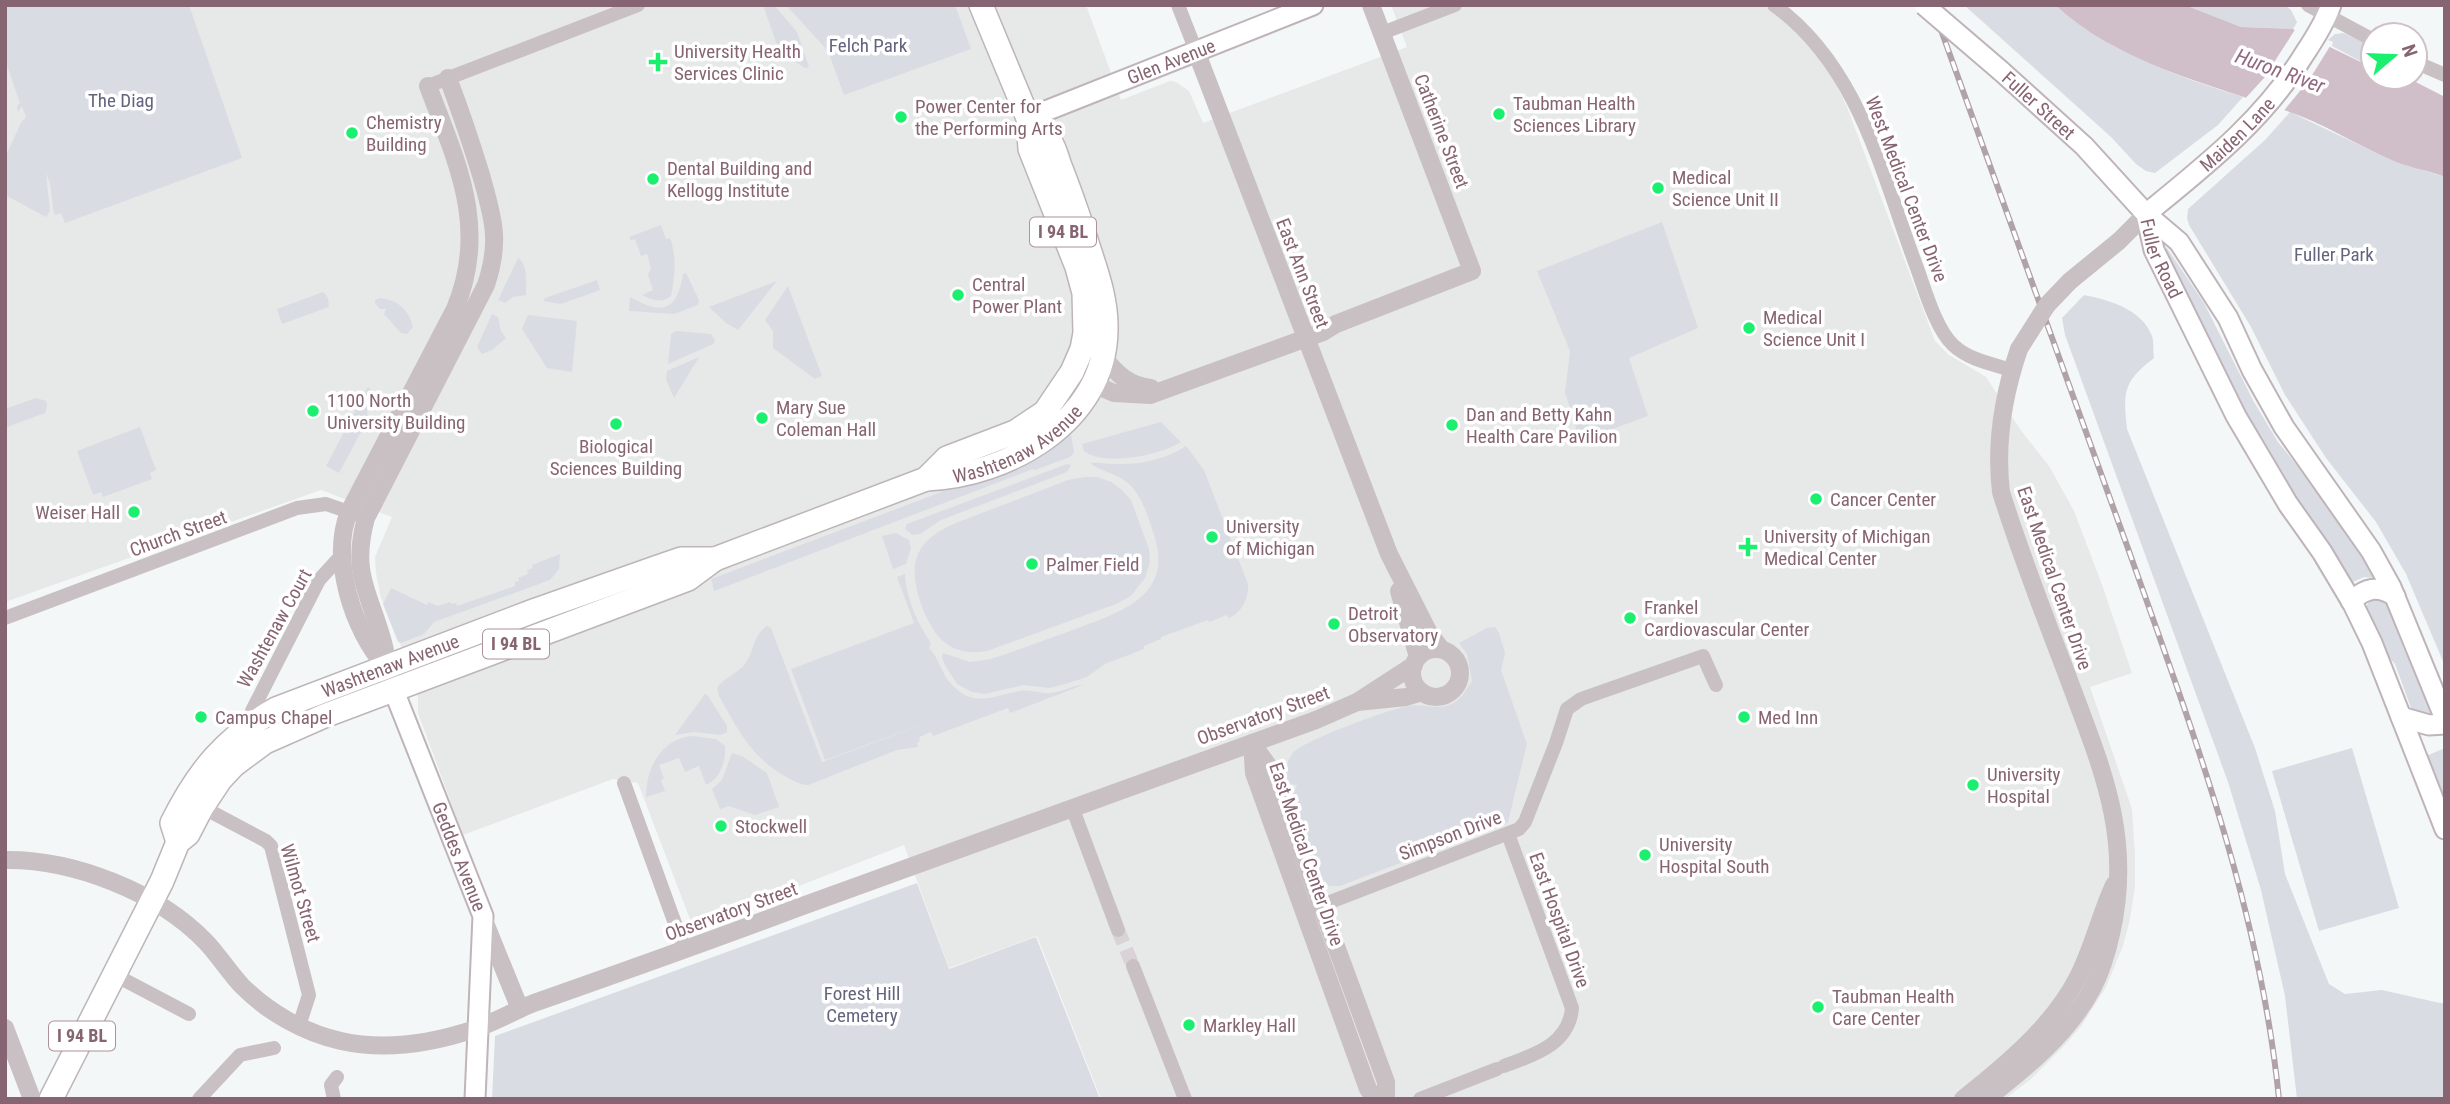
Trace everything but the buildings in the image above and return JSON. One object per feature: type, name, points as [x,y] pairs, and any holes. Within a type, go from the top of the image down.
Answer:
[{"type":"main road","name":"I 94 BL","points":[[981,5],[1028,118],[1030,149],[1077,267],[1084,293],[1092,353]]},
{"type":"main road","name":"Glen Avenue","points":[[1028,118],[1313,5]]},
{"type":"main road","name":"Fuller Street","points":[[1924,5],[2084,146],[2146,214]]},
{"type":"main road","name":"Maiden Lane","points":[[2146,214],[2213,160],[2277,95],[2316,36],[2329,10]]},
{"type":"main road","name":"Fuller Road","points":[[2146,214],[2179,242],[2228,318],[2252,370],[2284,427],[2371,551],[2395,596],[2445,722]]},
{"type":"main road","name":"Fuller Road","points":[[2146,214],[2154,250],[2236,416],[2288,504],[2322,552],[2372,643],[2445,829]]},
{"type":"main road","name":"Washtenaw Avenue","points":[[926,479],[947,458],[1015,432],[1038,417],[1058,396],[1072,372],[1092,353]]},
{"type":"main road","points":[[1092,353],[1081,362],[1084,375],[1093,384]]},
{"type":"main road","name":"Washtenaw Avenue","points":[[51,1099],[162,881],[178,842],[188,834],[220,780],[234,765],[265,743],[289,731],[688,579],[715,559],[926,479],[955,478],[1027,451],[1061,426],[1080,405],[1093,384]]},
{"type":"main road","name":"Washtenaw Avenue","points":[[178,842],[172,823],[194,781],[224,745],[251,723],[298,699],[508,620],[681,559],[715,559]]},
{"type":"main road","points":[[2351,601],[2364,590],[2375,588],[2386,590],[2395,596]]},
{"type":"main road","points":[[394,691],[405,673],[497,634],[508,620]]},
{"type":"main road","points":[[289,731],[312,708],[378,681],[385,666]]},
{"type":"main road","name":"Geddes Avenue","points":[[394,691],[483,916],[475,1099]]},
{"type":"main road","points":[[2401,717],[2429,725],[2445,722]]},
{"type":"street","points":[[428,86],[638,5]]},
{"type":"street","name":"East Ann Street","points":[[1178,5],[1389,554],[1429,634],[1441,649]]},
{"type":"street","name":"Catherine Street","points":[[1305,338],[1472,271],[1371,5]]},
{"type":"street","points":[[1382,33],[1455,5]]},
{"type":"street","name":"West Medical Center Drive","points":[[1774,5],[1818,44],[1844,80],[1868,134],[1928,298],[1945,334],[1961,352],[2012,370]]},
{"type":"street","points":[[2308,5],[2329,10],[2359,30]]},
{"type":"street","name":"Geddes Avenue","points":[[385,666],[373,652],[344,580],[341,556],[344,529],[357,515],[478,300],[492,266],[495,235],[493,212],[448,78]]},
{"type":"street","name":"Geddes Avenue","points":[[394,691],[385,666],[385,648],[368,604],[359,563],[357,515],[464,288],[471,233],[469,207],[461,174],[428,86]]},
{"type":"street","name":"East Medical Center Drive","points":[[1986,1099],[2057,1037],[2092,988],[2108,947],[2115,915],[2118,876],[2117,831],[2104,777],[2029,576],[2001,492],[1998,445],[2004,402],[2019,349],[2047,305],[2070,281],[2119,241],[2146,214]]},
{"type":"street","points":[[1093,384],[1114,393],[1150,395],[1305,338]]},
{"type":"street","points":[[1092,353],[1133,384],[1158,389],[1176,386]]},
{"type":"street","name":"Church Street","points":[[5,618],[297,508],[326,505],[357,515]]},
{"type":"street","name":"East Ann Street","points":[[1389,554],[1416,661]]},
{"type":"street","name":"Washtenaw Court","points":[[251,723],[256,703],[319,580],[341,556]]},
{"type":"street","points":[[1432,649],[1441,649],[1452,655],[1457,662],[1460,669],[1458,682],[1443,696],[1430,696],[1422,692],[1413,679],[1416,661],[1432,649]]},
{"type":"street","name":"Simpson Drive","points":[[1312,909],[1519,829],[1525,821],[1567,709],[1581,699],[1703,656],[1716,685]]},
{"type":"street","name":"Observatory Street","points":[[5,860],[33,859],[71,867],[98,876],[150,900],[184,922],[205,941],[241,985],[285,1020],[340,1041],[381,1045],[413,1044],[477,1028],[520,1009],[1252,743],[1357,702],[1416,661]]},
{"type":"street","name":"Observatory Street","points":[[1357,702],[1406,697],[1422,692]]},
{"type":"street","name":"East Medical Center Drive","points":[[1252,743],[1254,773],[1386,1082],[1386,1099]]},
{"type":"street","points":[[624,783],[685,951]]},
{"type":"street","name":"Wilmot Street","points":[[202,807],[271,846],[309,995],[299,1026]]},
{"type":"street","points":[[1072,807],[1118,930]]},
{"type":"street","name":"East Hospital Drive","points":[[1420,1099],[1551,1046],[1571,1018],[1572,1008],[1508,834]]},
{"type":"street","name":"East Medical Center Drive","points":[[1962,1099],[2017,1055],[2065,997],[2078,977],[2118,876]]},
{"type":"street","name":"East Medical Center Drive","points":[[1312,909],[1368,1089],[1376,1099]]},
{"type":"street","points":[[483,916],[520,1009]]},
{"type":"street","points":[[1133,966],[1185,1099]]},
{"type":"street","points":[[113,974],[189,1014]]},
{"type":"street","points":[[5,1028],[32,1099]]},
{"type":"street","points":[[199,1099],[240,1055],[274,1048]]},
{"type":"street","points":[[334,1099],[331,1085],[337,1077]]},
{"type":"shaded area","name":"University of Michigan","points":[[5,5],[1086,5],[1121,100],[1170,81],[1176,82],[1189,91],[1203,123],[1407,47],[1391,5],[1764,5],[1801,34],[1829,69],[1847,107],[1935,341],[1949,355],[1986,377],[2022,432],[2049,466],[2074,511],[2101,582],[2132,673],[2090,687],[2132,809],[2135,855],[2135,886],[2130,919],[2123,946],[2106,987],[2082,1025],[2065,1045],[2031,1079],[2005,1099],[1101,1099],[1037,936],[949,968],[904,845],[693,927],[638,783],[613,779],[463,835],[418,713],[418,697],[400,643],[381,598],[375,557],[392,517],[321,490],[5,602]]},
{"type":"green space","name":"The Diag","points":[[5,5],[189,5],[242,158],[65,223],[61,213],[54,214],[46,173],[50,211],[46,217],[5,195],[5,157],[26,117],[22,106],[18,112],[17,106],[20,103],[5,60]]},
{"type":"green space","points":[[763,5],[774,5],[797,32],[809,67],[805,68],[779,51]]},
{"type":"green space","name":"Felch Park","points":[[786,5],[955,5],[971,49],[844,95],[828,51]]},
{"type":"green space","points":[[1964,5],[2055,5],[2074,21],[2119,49],[2194,81],[2243,97],[2218,125],[2155,173],[2146,171]]},
{"type":"green space","points":[[2185,5],[2285,5],[2297,22],[2293,29],[2241,27]]},
{"type":"green space","points":[[2344,33],[2359,40],[2359,60],[2332,46],[2333,42],[2328,40],[2335,34]]},
{"type":"green space","name":"Fuller Park","points":[[2290,112],[2391,160],[2445,177],[2445,666],[2406,574],[2376,522],[2326,458],[2285,395],[2251,327],[2187,218],[2188,209],[2265,140]]},
{"type":"green space","points":[[1662,222],[1698,328],[1629,358],[1648,416],[1580,441],[1565,392],[1570,351],[1537,271]]},
{"type":"green space","points":[[661,225],[666,239],[670,238],[675,267],[671,296],[660,301],[642,295],[653,290],[648,275],[651,268],[647,254],[641,256],[635,239],[631,240],[629,237]]},
{"type":"green space","points":[[2167,248],[2204,303],[2254,402],[2278,442],[2340,517],[2376,578],[2364,577],[2351,583],[2263,451],[2164,250]]},
{"type":"green space","points":[[518,258],[525,269],[526,295],[513,297],[505,303],[498,300]]},
{"type":"green space","points":[[686,273],[699,300],[698,305],[674,314],[629,311],[630,297],[659,308],[672,303],[677,296],[683,274]]},
{"type":"green space","points":[[597,280],[600,290],[561,304],[543,301],[545,298]]},
{"type":"green space","points":[[777,281],[738,330],[709,307]]},
{"type":"green space","points":[[788,286],[822,376],[815,379],[773,348],[773,331],[765,320]]},
{"type":"green space","points":[[323,292],[328,298],[329,307],[282,324],[277,309]]},
{"type":"green space","points":[[2084,295],[2114,303],[2133,312],[2152,336],[2154,358],[2136,374],[2127,389],[2127,429],[2255,748],[2275,811],[2285,874],[2329,984],[2345,994],[2382,990],[2445,1003],[2445,1099],[2297,1099],[2285,996],[2261,890],[2228,782],[2065,335],[2062,318]]},
{"type":"green space","points":[[380,298],[397,303],[405,310],[413,327],[407,334],[401,333],[384,314],[386,309],[380,309],[375,303],[375,300]]},
{"type":"green space","points":[[492,314],[498,317],[501,331],[506,338],[492,350],[482,354],[477,347]]},
{"type":"green space","points":[[528,315],[577,321],[572,372],[547,368],[522,329]]},
{"type":"green space","points":[[676,331],[711,334],[715,341],[668,364],[671,334]]},
{"type":"green space","points":[[699,357],[674,398],[666,379],[667,371]]},
{"type":"green space","points":[[368,387],[377,395],[372,407],[367,409],[368,419],[339,473],[326,466]]},
{"type":"green space","points":[[36,398],[46,401],[45,413],[7,427],[5,409]]},
{"type":"green space","points":[[1161,422],[1181,442],[1147,455],[1118,459],[1093,456],[1084,451],[1082,444]]},
{"type":"green space","points":[[140,427],[156,470],[150,473],[152,479],[103,497],[101,492],[93,495],[77,451]]},
{"type":"green space","points":[[1070,429],[1074,452],[1070,457],[714,591],[711,579],[1018,463]]},
{"type":"green space","points":[[1186,446],[1204,470],[1248,584],[1246,599],[1238,612],[1229,618],[1227,615],[1209,622],[1208,620],[1161,637],[1144,646],[1144,649],[1105,664],[1087,677],[1062,685],[1049,688],[1023,685],[985,694],[972,692],[957,684],[946,667],[943,653],[970,662],[991,659],[1110,616],[1141,598],[1151,585],[1157,570],[1158,552],[1146,512],[1131,486],[1116,475],[1090,463],[1144,462],[1162,458]]},
{"type":"green space","points":[[1067,464],[1071,465],[1067,472],[941,520],[920,534],[913,535],[905,529],[907,524]]},
{"type":"green space","name":"Palmer Field","points":[[1097,477],[1111,482],[1131,500],[1149,549],[1150,562],[1145,578],[1131,596],[1116,604],[987,651],[963,651],[939,637],[932,628],[917,592],[915,567],[922,546],[930,538],[956,523],[1068,480]]},
{"type":"green space","points":[[896,533],[909,540],[911,548],[906,564],[893,569],[882,536]]},
{"type":"green space","points":[[560,554],[559,569],[550,580],[434,622],[424,634],[398,642],[383,604],[391,588],[427,605],[428,602],[438,606],[450,602],[456,603],[457,606],[515,586],[518,578],[528,574],[527,570],[533,568],[532,565]]},
{"type":"green space","points":[[905,574],[910,601],[931,643],[929,648],[948,681],[960,692],[984,698],[1023,691],[1052,693],[1083,685],[1010,713],[1008,708],[933,736],[931,732],[919,737],[918,747],[897,750],[808,785],[798,783],[775,770],[747,743],[717,688],[744,665],[757,637],[767,626],[771,628],[822,762],[949,715],[825,760],[791,669],[914,623],[897,577]]},
{"type":"green space","points":[[2371,599],[2379,599],[2387,605],[2406,654],[2419,672],[2436,715],[2431,717],[2411,708],[2395,664],[2383,651],[2365,608]]},
{"type":"green space","points":[[1495,627],[1505,653],[1501,670],[1527,744],[1508,822],[1340,886],[1329,886],[1322,879],[1290,791],[1295,790],[1297,785],[1288,784],[1287,768],[1290,757],[1312,741],[1398,708],[1413,705],[1440,707],[1454,703],[1472,681],[1467,654],[1459,643],[1487,628]]},
{"type":"green space","points":[[705,694],[727,726],[727,732],[721,735],[694,732],[675,735]]},
{"type":"green space","points":[[692,736],[716,739],[725,746],[723,764],[718,774],[706,785],[699,766],[685,772],[679,758],[659,765],[665,791],[646,797],[649,776],[657,757],[672,743]]},
{"type":"green space","points":[[2352,748],[2399,908],[2319,931],[2272,771]]},
{"type":"green space","points":[[2445,748],[2445,811],[2426,756]]},
{"type":"green space","points":[[732,753],[742,756],[767,773],[779,807],[755,815],[729,806],[720,809],[712,789],[722,780]]},
{"type":"green space","name":"Forest Hill Cemetery","points":[[917,883],[949,969],[1036,937],[1100,1099],[492,1099],[495,1036]]},
{"type":"water","name":"Huron River","points":[[2055,5],[2185,5],[2241,27],[2293,29],[2359,61],[2359,91],[2429,91],[2429,89],[2445,97],[2445,177],[2396,162],[2300,116],[2165,70],[2106,42]]},
{"type":"pier","points":[[2296,28],[2332,43],[2309,80],[2282,113],[2243,101],[2264,78]]},
{"type":"tunnel","points":[[1118,930],[1133,966]]},
{"type":"railway","points":[[1932,5],[2200,755],[2221,822],[2257,959],[2270,1028],[2279,1099]]},
{"type":"place","name":"University Health Services Clinic","points":[[658,62]]},
{"type":"place","name":"Taubman Health Sciences Library","points":[[1499,114]]},
{"type":"place","name":"Power Center for the Performing Arts","points":[[901,117]]},
{"type":"place","name":"Chemistry Building","points":[[352,133]]},
{"type":"place","name":"Dental Building and Kellogg Institute","points":[[653,179]]},
{"type":"place","name":"Medical Science Unit II","points":[[1658,188]]},
{"type":"place","name":"Central Power Plant","points":[[958,295]]},
{"type":"place","name":"Medical Science Unit I","points":[[1749,328]]},
{"type":"place","name":"1100 North University Building","points":[[313,411]]},
{"type":"place","name":"Mary Sue Coleman Hall","points":[[762,418]]},
{"type":"place","name":"Biological Sciences Building","points":[[616,424]]},
{"type":"place","name":"Dan and Betty Kahn Health Care Pavilion","points":[[1452,425]]},
{"type":"place","name":"Cancer Center","points":[[1816,499]]},
{"type":"place","name":"Weiser Hall","points":[[134,512]]},
{"type":"place","name":"University of Michigan","points":[[1212,537]]},
{"type":"place","name":"University of Michigan Medical Center","points":[[1748,547]]},
{"type":"place","name":"Palmer Field","points":[[1032,564]]},
{"type":"place","name":"Frankel Cardiovascular Center","points":[[1630,618]]},
{"type":"place","name":"Detroit Observatory","points":[[1334,624]]},
{"type":"place","name":"Campus Chapel","points":[[201,717]]},
{"type":"place","name":"Med Inn","points":[[1744,717]]},
{"type":"place","name":"University Hospital","points":[[1973,785]]},
{"type":"place","name":"Stockwell","points":[[721,826]]},
{"type":"place","name":"University Hospital South","points":[[1645,855]]},
{"type":"place","name":"Taubman Health Care Center","points":[[1818,1007]]},
{"type":"place","name":"Markley Hall","points":[[1189,1025]]}]
